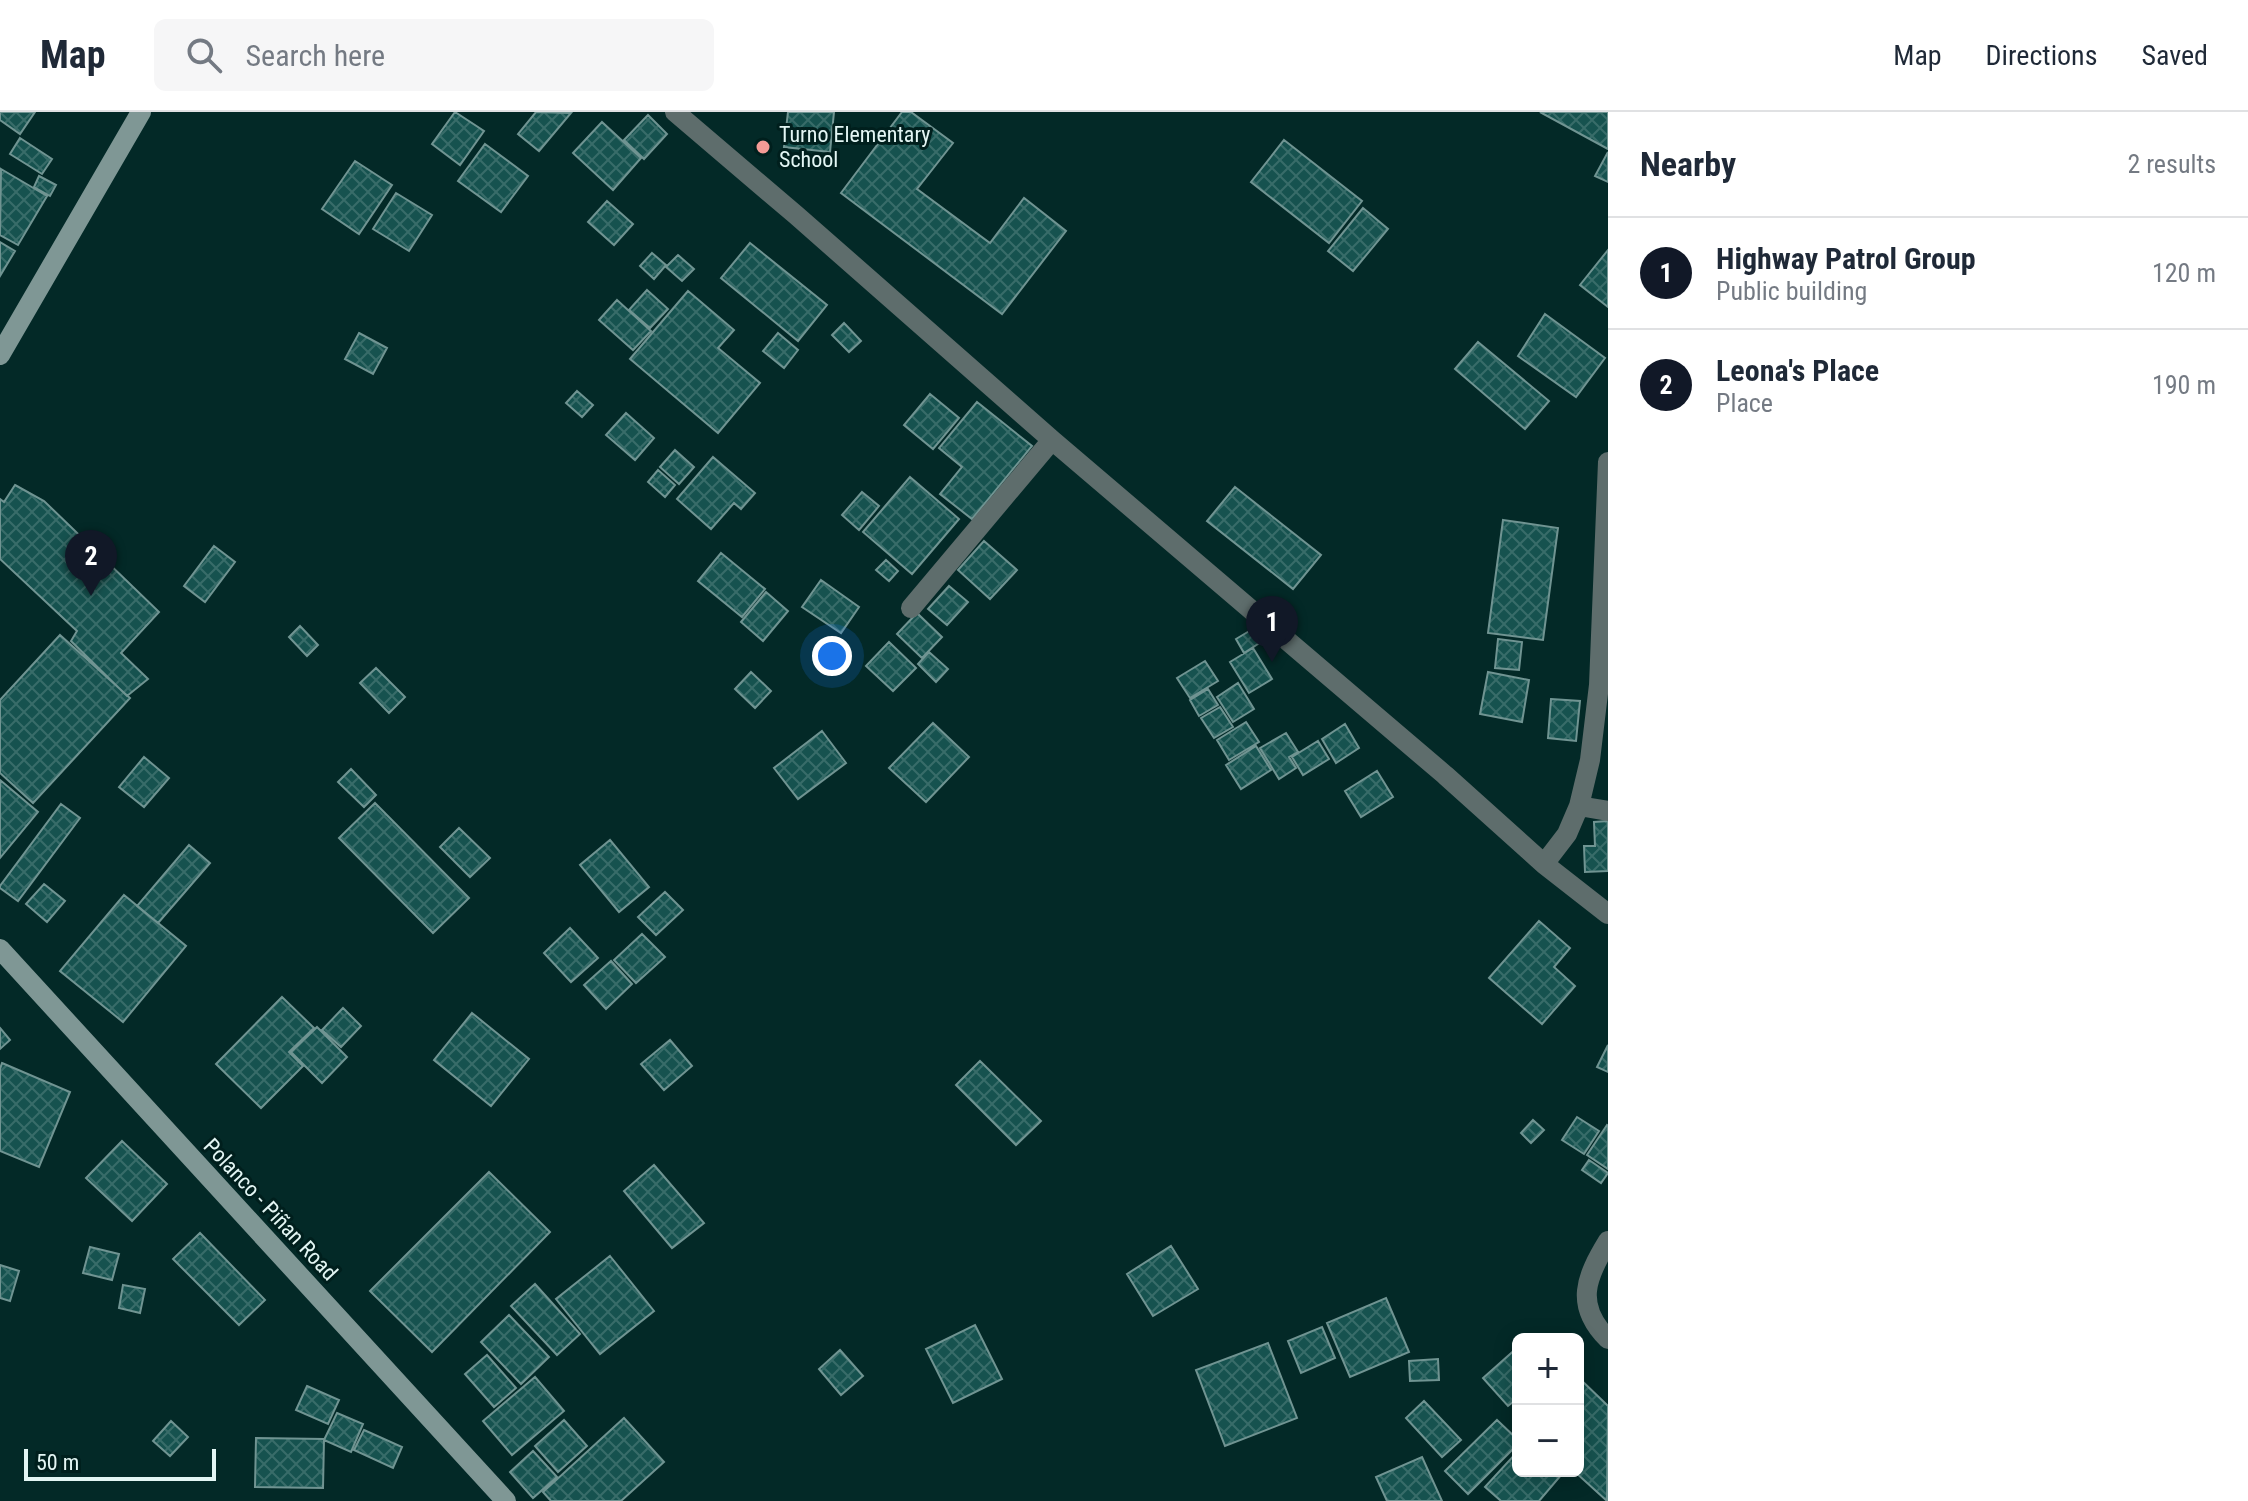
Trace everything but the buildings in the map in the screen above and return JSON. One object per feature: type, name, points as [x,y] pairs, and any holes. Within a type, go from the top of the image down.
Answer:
[{"type":"main road","points":[[0,355],[141,112]]},
{"type":"main road","name":"Polanco - Piñan Road","points":[[0,949],[506,1501]]},
{"type":"street","points":[[675,112],[1052,440],[1445,775],[1544,864],[1608,914]]},
{"type":"street","points":[[911,608],[1052,440]]},
{"type":"street","points":[[1544,864],[1567,834],[1579,806],[1590,760],[1599,685],[1608,462]]},
{"type":"street","points":[[1579,806],[1608,811]]},
{"type":"street","points":[[1608,1241],[1592,1267],[1585,1291],[1595,1326],[1608,1339]]},
{"type":"place","name":"Turno Elementary School","points":[[763,147]]},
{"type":"place","name":"Leona's Place","points":[[91,596]]},
{"type":"place","name":"Highway Patrol Group","points":[[1272,662]]}]
